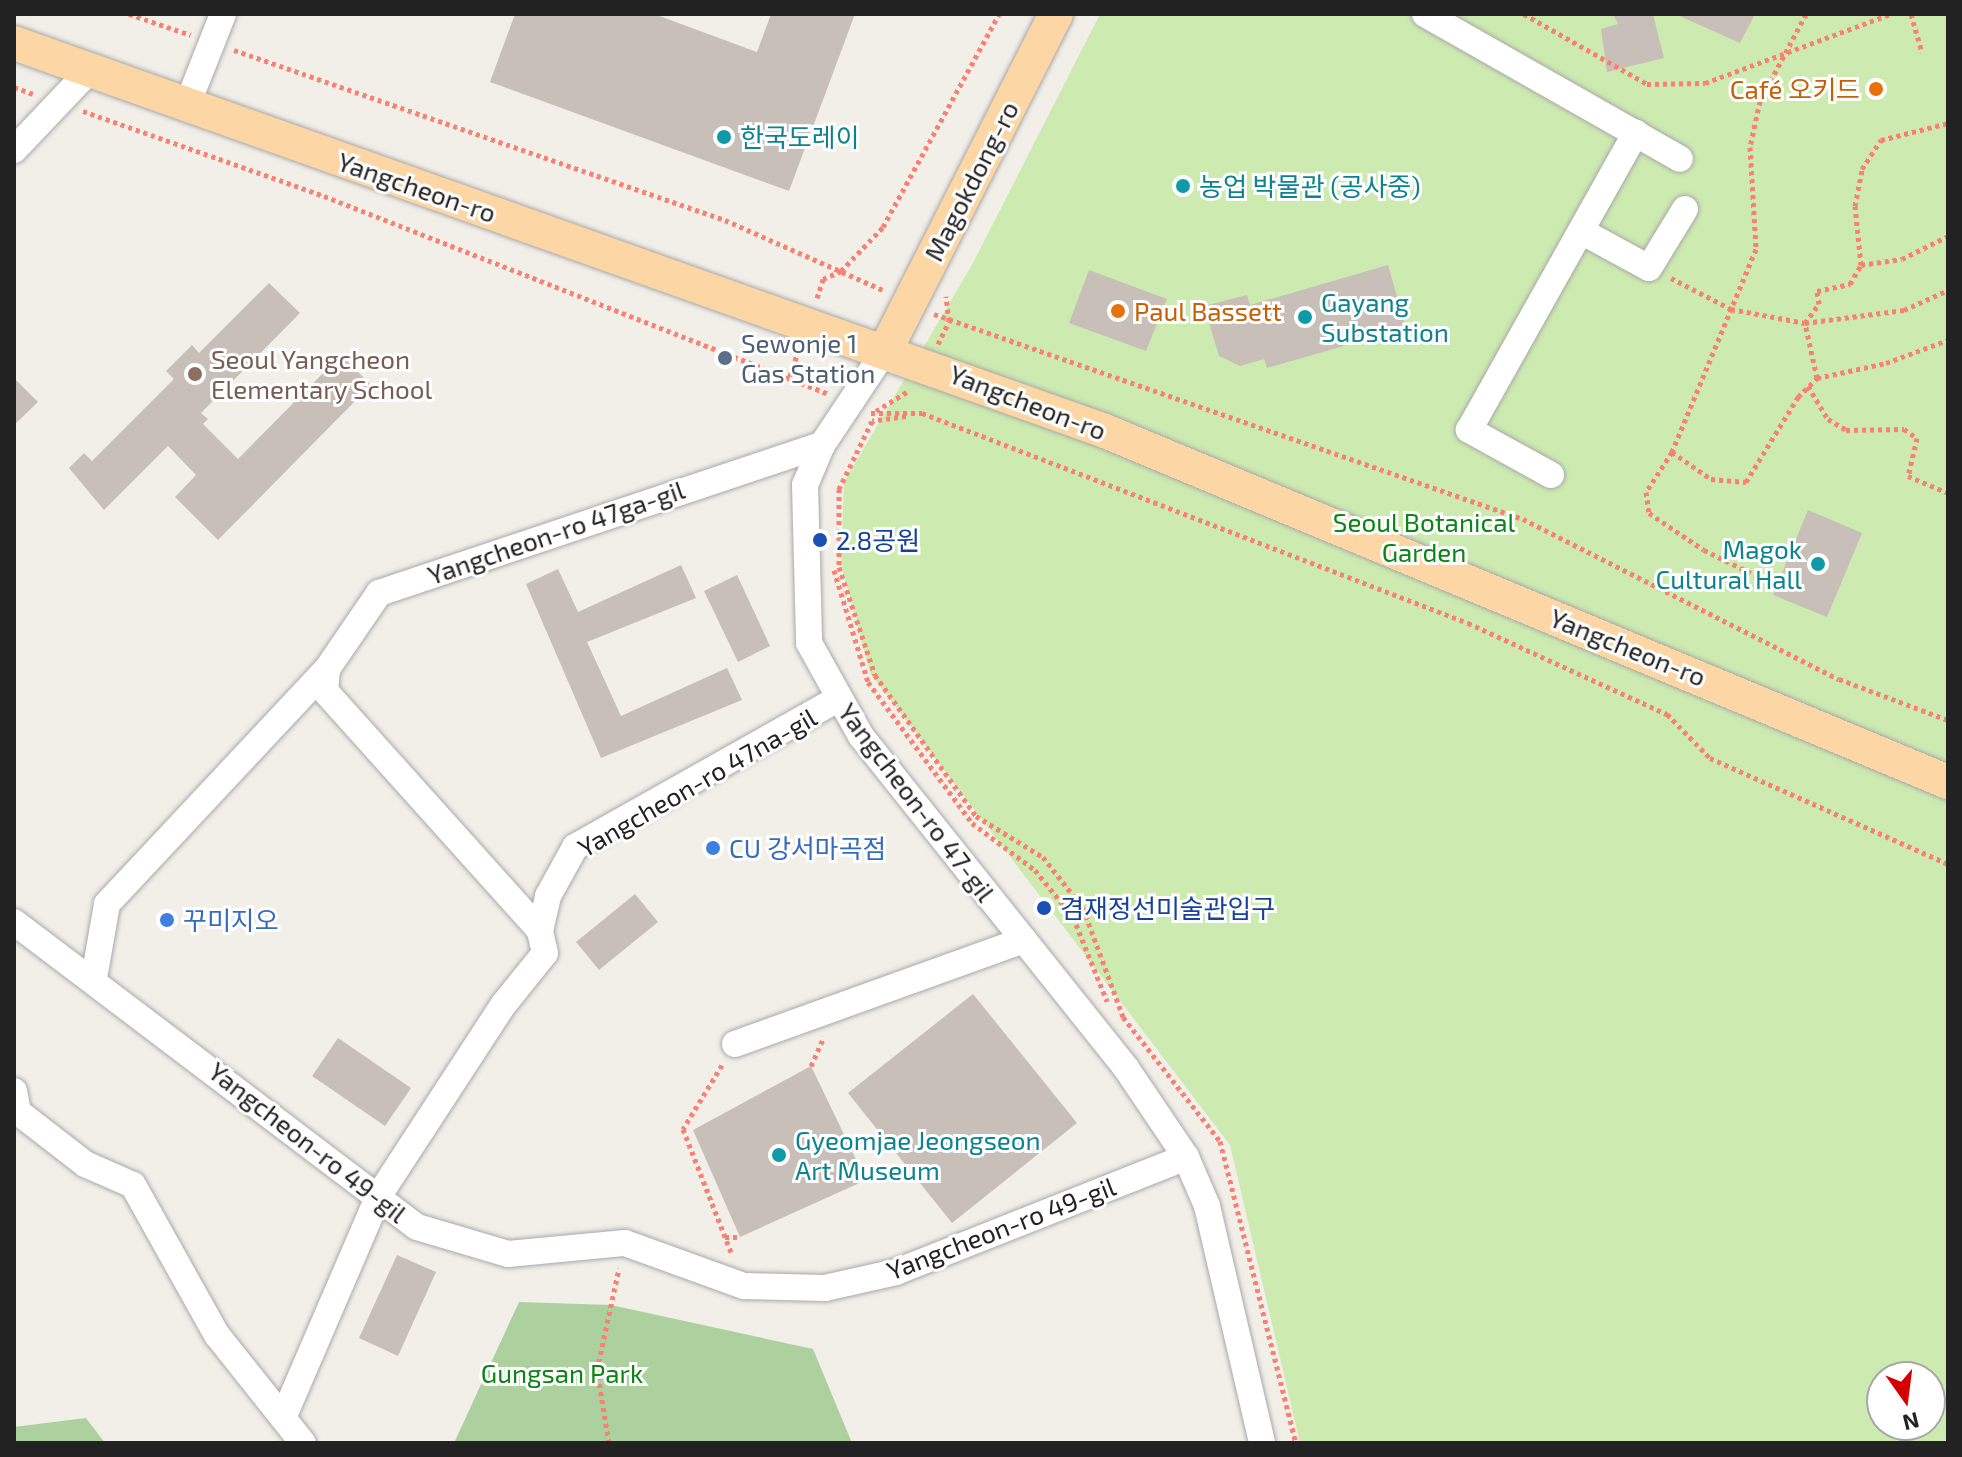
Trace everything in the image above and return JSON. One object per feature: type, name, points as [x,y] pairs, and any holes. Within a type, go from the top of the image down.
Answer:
[{"type":"main road","name":"Magokdong-ro","points":[[886,349],[1056,14]]},
{"type":"main road","name":"Yangcheon-ro","points":[[14,43],[186,108],[886,349],[1105,431],[1948,782]]},
{"type":"street","points":[[186,108],[223,14]]},
{"type":"street","points":[[1425,14],[1680,159]]},
{"type":"street","points":[[14,150],[89,71]]},
{"type":"street","points":[[1551,475],[1469,430],[1636,133]]},
{"type":"street","points":[[1581,231],[1649,268],[1685,209]]},
{"type":"street","name":"Yangcheon-ro 47-gil","points":[[886,349],[860,408],[822,445],[805,485],[809,643],[861,736],[1126,1068],[1186,1157],[1207,1206],[1262,1443]]},
{"type":"street","name":"Yangcheon-ro 47ga-gil","points":[[94,978],[107,904],[327,669],[379,593],[822,445]]},
{"type":"street","points":[[327,669],[325,691],[540,931]]},
{"type":"street","name":"Yangcheon-ro 47na-gil","points":[[283,1418],[378,1197],[504,1004],[545,953],[540,931],[548,896],[575,847],[838,699]]},
{"type":"street","name":"Yangcheon-ro 49-gil","points":[[14,922],[94,978],[417,1227],[508,1254],[625,1243],[744,1286],[825,1288],[896,1272],[1186,1157]]},
{"type":"street","points":[[735,1044],[1024,940]]},
{"type":"street","points":[[14,1091],[18,1112],[85,1164],[133,1185],[217,1335],[303,1443]]},
{"type":"path","points":[[129,14],[725,220],[910,303],[1523,519],[1839,679],[1948,720]]},
{"type":"path","points":[[790,376],[823,279],[841,271],[883,227],[999,14]]},
{"type":"path","points":[[1524,14],[1647,84],[1705,83],[1777,59],[1891,14]]},
{"type":"path","points":[[1771,583],[1649,513],[1646,492],[1672,452],[1756,249],[1750,147],[1777,59],[1806,14]]},
{"type":"path","points":[[1911,14],[1922,52]]},
{"type":"path","points":[[14,87],[324,196],[790,376],[860,408],[922,413],[1468,623],[1667,714],[1710,758],[1948,864]]},
{"type":"path","points":[[1817,378],[1805,323],[1819,304],[1817,291],[1850,284],[1861,265],[1855,206],[1862,169],[1881,140],[1948,123]]},
{"type":"path","points":[[1861,265],[1902,259],[1948,236]]},
{"type":"path","points":[[1649,268],[1731,309],[1805,323],[1904,310],[1948,290]]},
{"type":"path","points":[[1672,452],[1711,479],[1746,482],[1808,386],[1817,378],[1886,363],[1948,340]]},
{"type":"path","points":[[1808,386],[1828,419],[1846,430],[1904,429],[1917,438],[1908,476],[1948,493]]},
{"type":"path","points":[[860,408],[904,399]]},
{"type":"path","points":[[860,408],[863,416],[831,488],[834,570],[868,682],[972,823],[1035,870],[1073,917],[1115,1019],[1180,1107]]},
{"type":"path","points":[[922,413],[872,421],[839,489],[839,567],[875,675],[976,816],[1043,857],[1083,908],[1123,1017],[1220,1141],[1296,1443]]},
{"type":"path","points":[[735,1044],[683,1129],[744,1286]]},
{"type":"path","points":[[1216,1170],[1287,1443]]},
{"type":"path","points":[[725,1237],[740,1237]]},
{"type":"path","points":[[609,1443],[597,1370],[625,1243]]},
{"type":"green space","name":"Seoul Botanical Garden","points":[[1100,14],[1948,14],[1948,1443],[1300,1443],[1230,1145],[870,673],[841,564],[844,482],[973,263]]},
{"type":"green space","name":"Gungsan Park","points":[[519,1302],[611,1305],[813,1349],[852,1443],[454,1443]]},
{"type":"green space","points":[[86,1418],[105,1443],[14,1443],[14,1427]]},
{"type":"building","name":"한국도레이","points":[[515,14],[654,14],[757,52],[771,14],[855,14],[789,191],[490,82]]},
{"type":"building","points":[[1613,14],[1653,14],[1664,58],[1607,72],[1601,29],[1618,24]]},
{"type":"building","points":[[1675,14],[1755,14],[1740,43]]},
{"type":"building","name":"Gayang Substation","points":[[1388,265],[1406,328],[1267,368],[1264,359],[1240,366],[1219,356],[1204,306],[1247,295],[1250,305]]},
{"type":"building","name":"Paul Bassett","points":[[1089,270],[1167,299],[1146,351],[1069,323]]},
{"type":"building","points":[[269,283],[300,313],[201,413],[208,419],[203,424],[238,459],[341,355],[371,385],[218,540],[175,497],[196,475],[168,446],[104,510],[69,468],[84,453],[92,461],[174,379],[166,371],[192,345],[199,353]]},
{"type":"building","points":[[14,378],[38,402],[14,425]]},
{"type":"building","name":"Magok Cultural Hall","points":[[1808,510],[1862,533],[1827,617],[1773,595]]},
{"type":"building","points":[[681,565],[696,598],[587,642],[621,716],[727,668],[742,700],[601,758],[526,584],[558,569],[578,612]]},
{"type":"building","points":[[737,575],[770,646],[738,662],[704,591]]},
{"type":"building","points":[[635,894],[658,922],[599,970],[576,942]]},
{"type":"building","points":[[973,994],[1077,1123],[952,1223],[848,1093]]},
{"type":"building","points":[[338,1038],[411,1088],[385,1126],[312,1076]]},
{"type":"building","name":"Gyeomjae Jeongseon Art Museum","points":[[811,1066],[866,1180],[740,1237],[693,1130]]},
{"type":"building","points":[[397,1255],[436,1272],[398,1356],[359,1338]]},
{"type":"place","name":"Café 오키드","points":[[1876,89]]},
{"type":"place","name":"한국도레이","points":[[724,137]]},
{"type":"place","name":"농업 박물관 (공사중)","points":[[1183,186]]},
{"type":"place","name":"Paul Bassett","points":[[1118,311]]},
{"type":"place","name":"Gayang Substation","points":[[1305,317]]},
{"type":"place","name":"Sewonje 1 Gas Station","points":[[725,358]]},
{"type":"place","name":"Seoul Yangcheon Elementary School","points":[[195,374]]},
{"type":"place","name":"2.8공원","points":[[820,540]]},
{"type":"place","name":"Magok Cultural Hall","points":[[1818,564]]},
{"type":"place","name":"CU 강서마곡점","points":[[713,848]]},
{"type":"place","name":"겸재정선미술관입구","points":[[1044,908]]},
{"type":"place","name":"꾸미지오","points":[[167,920]]},
{"type":"place","name":"Gyeomjae Jeongseon Art Museum","points":[[779,1155]]}]
